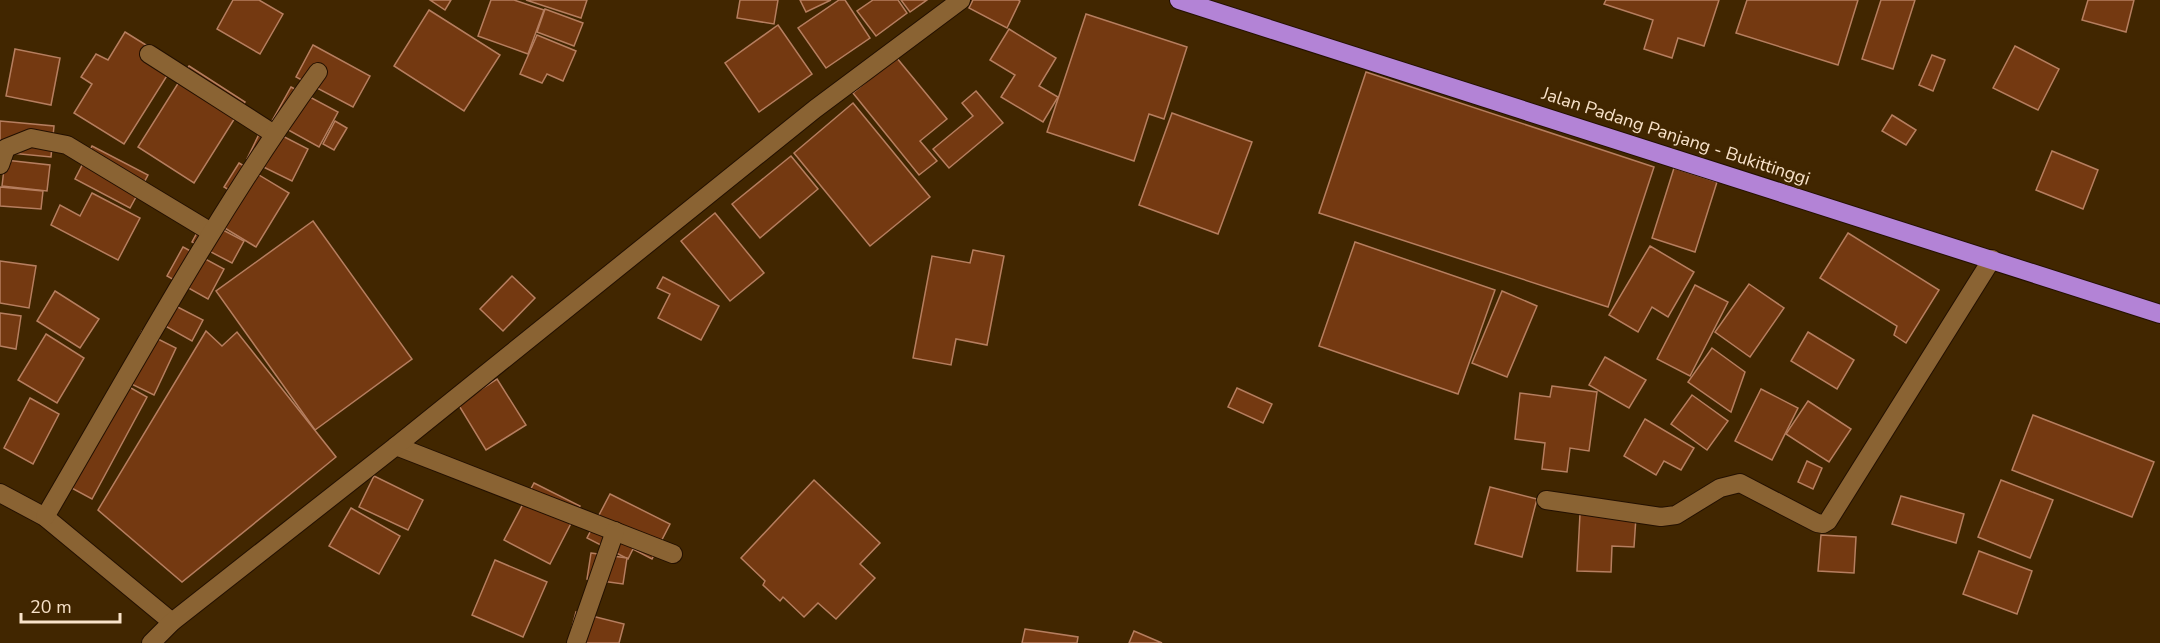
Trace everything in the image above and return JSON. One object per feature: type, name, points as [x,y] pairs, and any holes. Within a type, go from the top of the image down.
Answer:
[{"type":"highway","name":"Jalan Padang Panjang - Bukittinggi","points":[[1179,0],[2160,314]]},
{"type":"street","points":[[151,643],[172,622],[396,446],[815,109],[961,0]]},
{"type":"street","points":[[149,54],[273,134]]},
{"type":"street","points":[[45,517],[211,232],[273,134],[318,72]]},
{"type":"street","points":[[0,165],[6,148],[31,138],[67,145],[211,232]]},
{"type":"street","points":[[1546,500],[1661,517],[1676,515],[1720,488],[1740,483],[1823,524],[1828,521],[1992,259]]},
{"type":"street","points":[[396,446],[673,554]]},
{"type":"street","points":[[0,493],[45,517],[172,622]]},
{"type":"street","points":[[576,643],[615,531]]},
{"type":"building","points":[[233,0],[259,0],[283,14],[260,54],[217,29]]},
{"type":"building","points":[[430,0],[451,0],[445,10]]},
{"type":"building","points":[[491,0],[514,0],[544,10],[528,54],[478,36]]},
{"type":"building","points":[[526,0],[587,0],[581,18]]},
{"type":"building","points":[[740,0],[778,0],[774,24],[737,18]]},
{"type":"building","points":[[800,0],[831,0],[806,12]]},
{"type":"building","points":[[839,0],[845,0],[870,38],[826,68],[798,28]]},
{"type":"building","points":[[873,0],[898,0],[907,13],[876,36],[857,11]]},
{"type":"building","points":[[901,0],[927,0],[910,12]]},
{"type":"building","points":[[973,0],[1020,1],[1007,28],[969,8]]},
{"type":"building","points":[[1606,0],[1719,0],[1704,46],[1678,38],[1672,58],[1644,49],[1653,20],[1604,4]]},
{"type":"building","points":[[1747,0],[1858,0],[1838,65],[1736,33]]},
{"type":"building","points":[[1881,0],[1915,0],[1893,69],[1862,59]]},
{"type":"building","points":[[2088,0],[2134,0],[2126,32],[2082,20]]},
{"type":"building","points":[[545,9],[583,23],[574,46],[537,32]]},
{"type":"building","points":[[429,10],[500,55],[464,111],[394,66]]},
{"type":"building","points":[[1086,14],[1187,47],[1164,119],[1149,114],[1134,161],[1047,132]]},
{"type":"building","points":[[778,25],[812,74],[759,112],[725,63]]},
{"type":"building","points":[[1009,29],[1056,58],[1039,86],[1058,97],[1043,122],[1001,97],[1015,75],[990,60]]},
{"type":"building","points":[[125,32],[175,63],[124,144],[74,113],[92,84],[81,77],[96,54],[108,60]]},
{"type":"building","points":[[537,35],[576,51],[563,81],[547,74],[542,83],[520,74]]},
{"type":"building","points":[[313,45],[370,76],[353,107],[296,77]]},
{"type":"building","points":[[2015,46],[2059,69],[2038,110],[1993,88]]},
{"type":"building","points":[[15,49],[60,58],[51,105],[6,96]]},
{"type":"building","points":[[1932,55],[1945,60],[1933,91],[1919,85]]},
{"type":"building","points":[[896,57],[947,119],[920,141],[937,161],[919,175],[853,93]]},
{"type":"building","points":[[189,66],[245,102],[194,183],[138,147]]},
{"type":"building","points":[[1366,72],[1654,167],[1608,307],[1319,213]]},
{"type":"building","points":[[291,87],[338,112],[319,147],[272,121]]},
{"type":"building","points":[[976,91],[1003,123],[949,168],[933,149],[973,116],[962,103]]},
{"type":"building","points":[[853,103],[930,197],[870,246],[794,153]]},
{"type":"building","points":[[1172,113],[1252,142],[1218,234],[1139,205]]},
{"type":"building","points":[[1892,115],[1916,130],[1906,145],[1882,131]]},
{"type":"building","points":[[0,121],[54,126],[51,157],[0,152]]},
{"type":"building","points":[[335,121],[347,128],[334,150],[323,144]]},
{"type":"building","points":[[263,126],[308,149],[292,181],[247,159]]},
{"type":"building","points":[[92,146],[148,175],[130,208],[75,179]]},
{"type":"building","points":[[2052,151],[2098,170],[2083,209],[2036,190]]},
{"type":"building","points":[[791,156],[818,189],[760,238],[732,204]]},
{"type":"building","points":[[5,160],[50,165],[47,191],[2,186]]},
{"type":"building","points":[[239,163],[289,193],[256,247],[218,224],[236,194],[224,187]]},
{"type":"building","points":[[1674,168],[1717,182],[1695,252],[1652,238]]},
{"type":"building","points":[[0,187],[43,191],[41,209],[0,206]]},
{"type":"building","points":[[92,193],[140,218],[118,260],[51,225],[60,205],[80,216]]},
{"type":"building","points":[[715,213],[764,273],[730,301],[681,241]]},
{"type":"building","points":[[204,220],[244,241],[232,263],[192,242]]},
{"type":"building","points":[[313,221],[412,359],[315,430],[216,291]]},
{"type":"building","points":[[1848,233],[1939,290],[1906,343],[1894,335],[1897,326],[1820,278]]},
{"type":"building","points":[[1355,242],[1495,290],[1458,394],[1319,346]]},
{"type":"building","points":[[1650,246],[1694,272],[1668,317],[1652,307],[1638,332],[1609,315]]},
{"type":"building","points":[[183,247],[224,269],[208,299],[167,276]]},
{"type":"building","points":[[973,250],[1004,256],[987,345],[956,339],[951,365],[913,358],[932,256],[970,263]]},
{"type":"building","points":[[0,261],[36,266],[29,308],[0,303]]},
{"type":"building","points":[[512,276],[535,298],[503,331],[480,309]]},
{"type":"building","points":[[663,277],[719,306],[701,340],[658,318],[670,294],[657,288]]},
{"type":"building","points":[[1749,284],[1784,308],[1750,357],[1715,332]]},
{"type":"building","points":[[1695,285],[1728,302],[1690,376],[1657,359]]},
{"type":"building","points":[[55,291],[99,319],[80,348],[37,321]]},
{"type":"building","points":[[1502,291],[1537,306],[1507,377],[1472,363]]},
{"type":"building","points":[[162,299],[203,320],[192,341],[151,318]]},
{"type":"building","points":[[0,313],[21,316],[16,349],[0,346]]},
{"type":"building","points":[[142,331],[176,348],[154,395],[119,378]]},
{"type":"building","points":[[206,331],[222,346],[237,332],[336,457],[182,582],[98,510]]},
{"type":"building","points":[[1808,332],[1854,360],[1837,389],[1791,361]]},
{"type":"building","points":[[46,334],[84,358],[57,403],[18,380]]},
{"type":"building","points":[[1712,348],[1745,372],[1731,412],[1688,382]]},
{"type":"building","points":[[1605,357],[1646,380],[1629,408],[1589,385]]},
{"type":"building","points":[[497,379],[526,425],[486,450],[458,404]]},
{"type":"building","points":[[122,383],[147,397],[92,499],[66,485]]},
{"type":"building","points":[[1552,386],[1597,392],[1589,451],[1570,448],[1567,472],[1542,469],[1545,443],[1515,439],[1520,393],[1550,397]]},
{"type":"building","points":[[1237,388],[1272,404],[1263,423],[1228,407]]},
{"type":"building","points":[[1761,389],[1798,408],[1772,460],[1735,441]]},
{"type":"building","points":[[1692,395],[1728,421],[1707,450],[1671,424]]},
{"type":"building","points":[[30,398],[59,414],[33,464],[4,448]]},
{"type":"building","points":[[1808,401],[1851,429],[1829,462],[1786,434]]},
{"type":"building","points":[[2033,415],[2154,462],[2132,517],[2012,470]]},
{"type":"building","points":[[1645,419],[1694,448],[1681,470],[1664,461],[1656,475],[1624,456]]},
{"type":"building","points":[[1807,461],[1822,468],[1813,489],[1798,482]]},
{"type":"building","points":[[374,476],[423,500],[408,530],[359,507]]},
{"type":"building","points":[[814,480],[880,543],[860,564],[875,578],[836,619],[818,603],[804,617],[783,597],[780,601],[763,585],[765,581],[741,558]]},
{"type":"building","points":[[2001,480],[2053,500],[2030,558],[1978,537]]},
{"type":"building","points":[[534,483],[580,506],[550,564],[504,540]]},
{"type":"building","points":[[1490,487],[1537,499],[1522,557],[1475,544]]},
{"type":"building","points":[[610,494],[670,524],[652,559],[633,549],[628,559],[587,538]]},
{"type":"building","points":[[1901,496],[1964,514],[1956,543],[1892,524]]},
{"type":"building","points":[[351,508],[400,536],[379,574],[329,546]]},
{"type":"building","points":[[1580,514],[1636,517],[1634,547],[1612,546],[1611,572],[1577,571]]},
{"type":"building","points":[[1821,535],[1856,537],[1854,573],[1818,571]]},
{"type":"building","points":[[1979,551],[2032,571],[2017,614],[1963,594]]},
{"type":"building","points":[[591,553],[627,558],[623,584],[587,579]]},
{"type":"building","points":[[495,560],[547,582],[523,637],[472,615]]},
{"type":"building","points":[[576,612],[624,624],[619,643],[568,643]]},
{"type":"building","points":[[1025,629],[1078,637],[1077,643],[1022,643]]},
{"type":"building","points":[[1134,631],[1162,643],[1129,643]]}]
